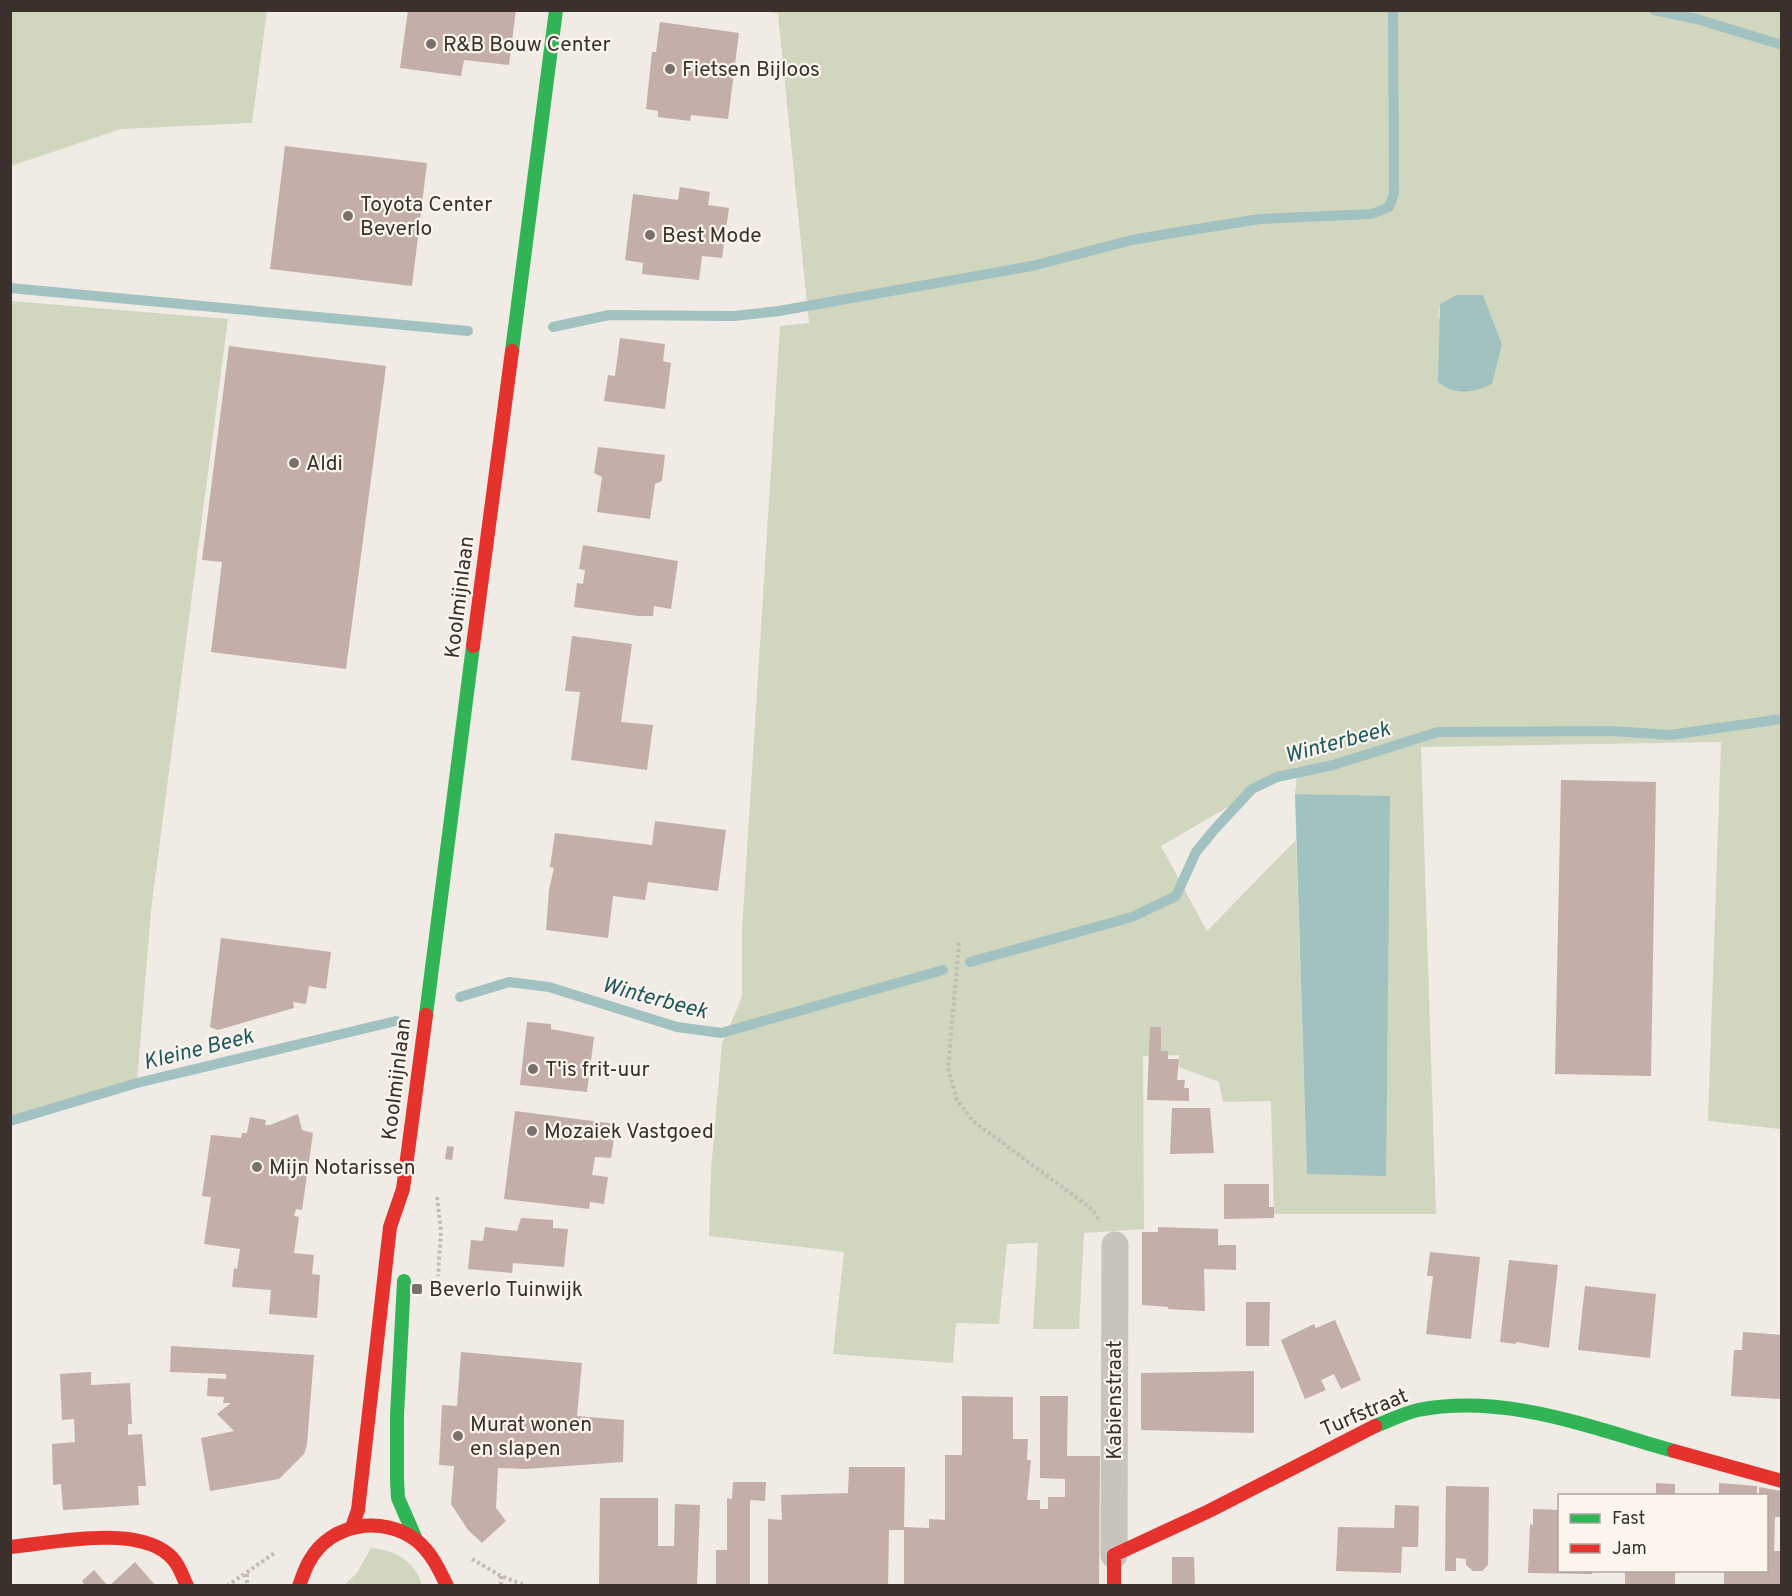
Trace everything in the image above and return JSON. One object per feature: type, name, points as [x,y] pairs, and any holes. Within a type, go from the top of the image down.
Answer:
[{"type":"main road","name":"Koolmijnlaan","points":[[352,1527],[358,1510],[390,1227],[403,1190],[556,10]]},
{"type":"main road","name":"Koolmijnlaan","points":[[403,1190],[406,1219]]},
{"type":"main road","points":[[405,1270],[398,1392],[397,1479],[398,1498],[415,1537]]},
{"type":"main road","name":"Turfstraat","points":[[1114,1555],[1209,1511],[1361,1432],[1417,1410],[1470,1405],[1532,1411],[1782,1481]]},
{"type":"main road","points":[[285,1586],[300,1579],[310,1557],[321,1544],[352,1527],[374,1524],[396,1527],[415,1537],[430,1551],[441,1568],[447,1586]]},
{"type":"main road","points":[[10,1547],[103,1540],[147,1542],[168,1554],[187,1586]]},
{"type":"main road","points":[[1114,1555],[1114,1586]]},
{"type":"street","name":"Kabienstraat","points":[[1114,1555],[1115,1245]]},
{"type":"path","points":[[958,943],[948,1068],[957,1100],[973,1121],[1093,1210],[1115,1245]]},
{"type":"path","points":[[434,1188],[441,1223],[438,1279]]},
{"type":"path","points":[[467,1552],[473,1560],[501,1576],[526,1586]]},
{"type":"path","points":[[247,1574],[247,1586]]},
{"type":"path","points":[[501,1576],[501,1586]]},
{"type":"green space","points":[[10,11],[267,11],[252,123],[121,129],[11,166]]},
{"type":"green space","points":[[758,11],[1781,11],[1781,1129],[1708,1121],[1721,742],[1421,747],[1436,1214],[1274,1214],[1271,1101],[1223,1102],[1219,1082],[1179,1067],[1179,1055],[1143,1056],[1144,1229],[1084,1233],[1079,1329],[1033,1329],[1038,1243],[1007,1244],[999,1324],[956,1323],[953,1363],[833,1354],[844,1252],[709,1236],[711,1170],[722,1044],[742,997],[742,930],[780,326],[809,323],[778,13]],"holes":[[[1456,295],[1483,295],[1502,344],[1438,317],[1440,304]],[[1298,766],[1295,794],[1390,797],[1307,1173],[1296,840],[1207,931],[1161,846]]]},
{"type":"green space","points":[[11,301],[228,319],[151,910],[137,1083],[11,1121]]},
{"type":"green space","points":[[371,1548],[388,1551],[403,1558],[414,1569],[422,1585],[344,1585],[357,1573]]},
{"type":"water","points":[[1456,295],[1483,295],[1502,344],[1492,384],[1464,392],[1451,389],[1438,382],[1440,304]]},
{"type":"water","points":[[1295,794],[1390,796],[1386,1176],[1307,1174]]},
{"type":"building","points":[[408,10],[516,10],[509,65],[464,60],[461,76],[400,68]]},
{"type":"building","points":[[660,22],[739,33],[728,119],[691,115],[690,121],[658,117],[658,111],[646,109],[652,52],[656,52]]},
{"type":"building","name":"Toyota Center Beverlo","points":[[285,146],[427,163],[412,286],[270,269]]},
{"type":"building","points":[[680,187],[710,192],[708,205],[729,208],[722,258],[702,256],[699,280],[642,274],[643,263],[625,260],[633,194],[678,200]]},
{"type":"building","points":[[620,338],[665,344],[663,361],[671,363],[665,409],[604,401],[608,375],[615,376]]},
{"type":"building","name":"Aldi","points":[[229,346],[386,366],[346,669],[211,652],[222,562],[202,560]]},
{"type":"building","points":[[598,447],[665,455],[662,481],[655,484],[650,519],[597,512],[602,477],[594,473]]},
{"type":"building","points":[[583,545],[678,561],[671,609],[654,606],[653,616],[638,616],[574,607],[577,583],[583,584],[585,570],[579,569]]},
{"type":"building","points":[[572,636],[632,644],[621,722],[653,725],[647,770],[571,760],[580,692],[565,691]]},
{"type":"building","points":[[1561,780],[1656,782],[1651,1076],[1555,1074]]},
{"type":"building","points":[[655,821],[726,830],[718,891],[648,882],[645,900],[613,896],[608,938],[546,930],[549,890],[554,868],[550,867],[555,833],[652,845]]},
{"type":"building","points":[[221,938],[331,952],[326,989],[309,986],[306,1004],[293,1002],[294,1008],[218,1030],[210,1027]]},
{"type":"building","points":[[527,1022],[551,1024],[551,1029],[594,1037],[587,1092],[520,1085]]},
{"type":"building","points":[[1150,1027],[1161,1027],[1161,1051],[1168,1051],[1168,1059],[1179,1059],[1177,1080],[1185,1080],[1184,1088],[1189,1088],[1189,1101],[1147,1100]]},
{"type":"building","points":[[1172,1108],[1210,1108],[1214,1153],[1170,1154]]},
{"type":"building","points":[[515,1111],[616,1124],[611,1158],[595,1157],[592,1175],[608,1177],[604,1204],[590,1202],[589,1209],[504,1199]]},
{"type":"building","name":"Mijn Notarissen","points":[[298,1114],[302,1130],[313,1133],[302,1210],[296,1209],[294,1216],[299,1217],[294,1253],[314,1255],[312,1274],[320,1275],[317,1318],[269,1314],[271,1290],[232,1287],[234,1268],[237,1269],[240,1249],[204,1244],[211,1197],[202,1196],[211,1135],[241,1138],[242,1133],[247,1133],[250,1117],[266,1120],[265,1125],[270,1125]]},
{"type":"building","points":[[447,1146],[454,1147],[452,1160],[445,1159]]},
{"type":"building","points":[[1224,1184],[1269,1184],[1269,1207],[1274,1207],[1274,1218],[1224,1219]]},
{"type":"building","points":[[521,1218],[553,1220],[553,1228],[568,1229],[564,1267],[513,1263],[512,1273],[468,1269],[471,1240],[483,1241],[485,1227],[517,1231]]},
{"type":"building","points":[[1158,1227],[1218,1229],[1218,1245],[1236,1245],[1236,1270],[1204,1269],[1205,1311],[1142,1305],[1142,1232],[1158,1232]]},
{"type":"building","points":[[1430,1252],[1480,1257],[1471,1339],[1426,1334],[1433,1276],[1427,1276]]},
{"type":"building","points":[[1509,1260],[1558,1265],[1549,1348],[1516,1342],[1516,1344],[1500,1342]]},
{"type":"building","points":[[1585,1286],[1656,1294],[1650,1358],[1578,1350]]},
{"type":"building","points":[[1246,1302],[1270,1302],[1269,1346],[1246,1346]]},
{"type":"building","points":[[1335,1320],[1361,1380],[1341,1389],[1334,1374],[1321,1380],[1326,1390],[1305,1399],[1281,1340],[1314,1324],[1316,1328]]},
{"type":"building","points":[[1743,1332],[1782,1335],[1782,1399],[1731,1396],[1734,1350],[1742,1350]]},
{"type":"building","points":[[171,1346],[314,1355],[307,1445],[304,1454],[279,1479],[210,1491],[201,1438],[234,1431],[217,1414],[231,1403],[223,1403],[224,1397],[207,1396],[208,1378],[226,1379],[226,1374],[170,1372]]},
{"type":"building","points":[[461,1352],[582,1363],[577,1416],[624,1420],[623,1462],[525,1469],[498,1468],[496,1508],[506,1521],[482,1543],[468,1530],[451,1504],[454,1466],[439,1465],[442,1405],[457,1406]]},
{"type":"building","points":[[1254,1371],[1254,1433],[1141,1430],[1141,1373]]},
{"type":"building","points":[[91,1372],[91,1385],[130,1383],[132,1424],[128,1424],[128,1435],[142,1434],[146,1486],[138,1486],[139,1505],[63,1510],[61,1484],[53,1485],[52,1444],[75,1442],[74,1419],[62,1420],[60,1374]]},
{"type":"building","points":[[962,1396],[1013,1397],[1013,1439],[1028,1439],[1027,1460],[1031,1460],[1027,1500],[1040,1500],[1040,1509],[1048,1509],[1048,1497],[1065,1497],[1065,1479],[1040,1478],[1040,1396],[1068,1396],[1067,1456],[1100,1456],[1099,1586],[904,1586],[904,1530],[889,1530],[888,1586],[768,1586],[768,1519],[782,1520],[781,1495],[848,1493],[849,1467],[905,1467],[904,1527],[929,1528],[929,1519],[945,1520],[945,1455],[962,1455]]},
{"type":"building","points":[[733,1482],[766,1482],[765,1501],[750,1500],[750,1586],[716,1586],[716,1550],[727,1550],[727,1498],[732,1499]]},
{"type":"building","points":[[1656,1483],[1675,1484],[1675,1494],[1656,1494]]},
{"type":"building","points":[[1719,1483],[1757,1486],[1757,1494],[1719,1494]]},
{"type":"building","points":[[1446,1486],[1489,1487],[1488,1565],[1482,1571],[1473,1571],[1466,1565],[1466,1559],[1456,1558],[1456,1571],[1445,1571]]},
{"type":"building","points":[[1759,1487],[1782,1491],[1781,1517],[1775,1517],[1774,1551],[1782,1551],[1782,1586],[1724,1586],[1724,1572],[1768,1572],[1768,1494],[1759,1494]]},
{"type":"building","points":[[600,1498],[658,1498],[658,1546],[674,1546],[675,1504],[700,1505],[697,1586],[599,1586]]},
{"type":"building","points":[[1395,1505],[1419,1506],[1418,1547],[1402,1547],[1401,1573],[1336,1571],[1338,1527],[1394,1528]]},
{"type":"building","points":[[1533,1509],[1558,1510],[1558,1572],[1592,1572],[1592,1574],[1528,1573],[1530,1524],[1533,1525]]},
{"type":"building","points":[[1172,1557],[1194,1557],[1195,1585],[1172,1585]]},
{"type":"building","points":[[135,1562],[156,1586],[109,1586]]},
{"type":"building","points":[[94,1570],[108,1586],[85,1586],[82,1581]]},
{"type":"building","points":[[1625,1572],[1675,1572],[1675,1586],[1625,1584]]},
{"type":"waterway","points":[[553,327],[609,315],[734,316],[779,311],[1032,266],[1132,240],[1172,233],[1260,219],[1372,214],[1389,207],[1394,194],[1393,10]]},
{"type":"waterway","points":[[1654,10],[1697,19],[1782,45]]},
{"type":"waterway","points":[[10,288],[468,331]]},
{"type":"waterway","name":"Winterbeek","points":[[970,962],[1132,917],[1176,896],[1196,852],[1214,830],[1252,789],[1277,777],[1333,765],[1438,732],[1612,731],[1670,735],[1782,719]]},
{"type":"waterway","name":"Winterbeek","points":[[460,997],[509,982],[549,987],[677,1027],[721,1033],[943,970]]},
{"type":"waterway","name":"Kleine Beek","points":[[10,1121],[137,1083],[396,1021]]},
{"type":"traffic: fast","points":[[512,351],[556,10]]},
{"type":"traffic: fast","points":[[426,1015],[473,646]]},
{"type":"traffic: fast","points":[[404,1281],[397,1415],[397,1479],[398,1498],[415,1537]]},
{"type":"traffic: fast","points":[[1375,1426],[1418,1410],[1451,1406],[1483,1406],[1516,1409],[1580,1423],[1674,1451]]},
{"type":"traffic: jam","points":[[473,646],[512,351]]},
{"type":"traffic: jam","points":[[352,1527],[358,1510],[390,1227],[403,1189],[426,1015]]},
{"type":"traffic: jam","points":[[1114,1586],[1114,1555],[1209,1511],[1375,1426]]},
{"type":"traffic: jam","points":[[1674,1451],[1782,1481]]},
{"type":"traffic: jam","points":[[299,1586],[310,1560],[319,1547],[344,1531],[373,1526],[388,1527],[416,1540],[430,1555],[447,1586]]},
{"type":"traffic: jam","points":[[10,1547],[92,1538],[135,1540],[153,1545],[168,1554],[177,1565],[187,1586]]},
{"type":"place","name":"R&B Bouw Center","points":[[431,44]]},
{"type":"place","name":"Fietsen Bijloos","points":[[670,69]]},
{"type":"place","name":"Toyota Center Beverlo","points":[[348,216]]},
{"type":"place","name":"Best Mode","points":[[650,235]]},
{"type":"place","name":"Aldi","points":[[294,463]]},
{"type":"place","name":"T'is frit-uur","points":[[533,1069]]},
{"type":"place","name":"Mozaiek Vastgoed","points":[[532,1131]]},
{"type":"place","name":"Mijn Notarissen","points":[[257,1167]]},
{"type":"place","name":"Beverlo Tuinwijk","points":[[417,1289]]},
{"type":"place","name":"Murat wonen en slapen","points":[[458,1436]]}]
